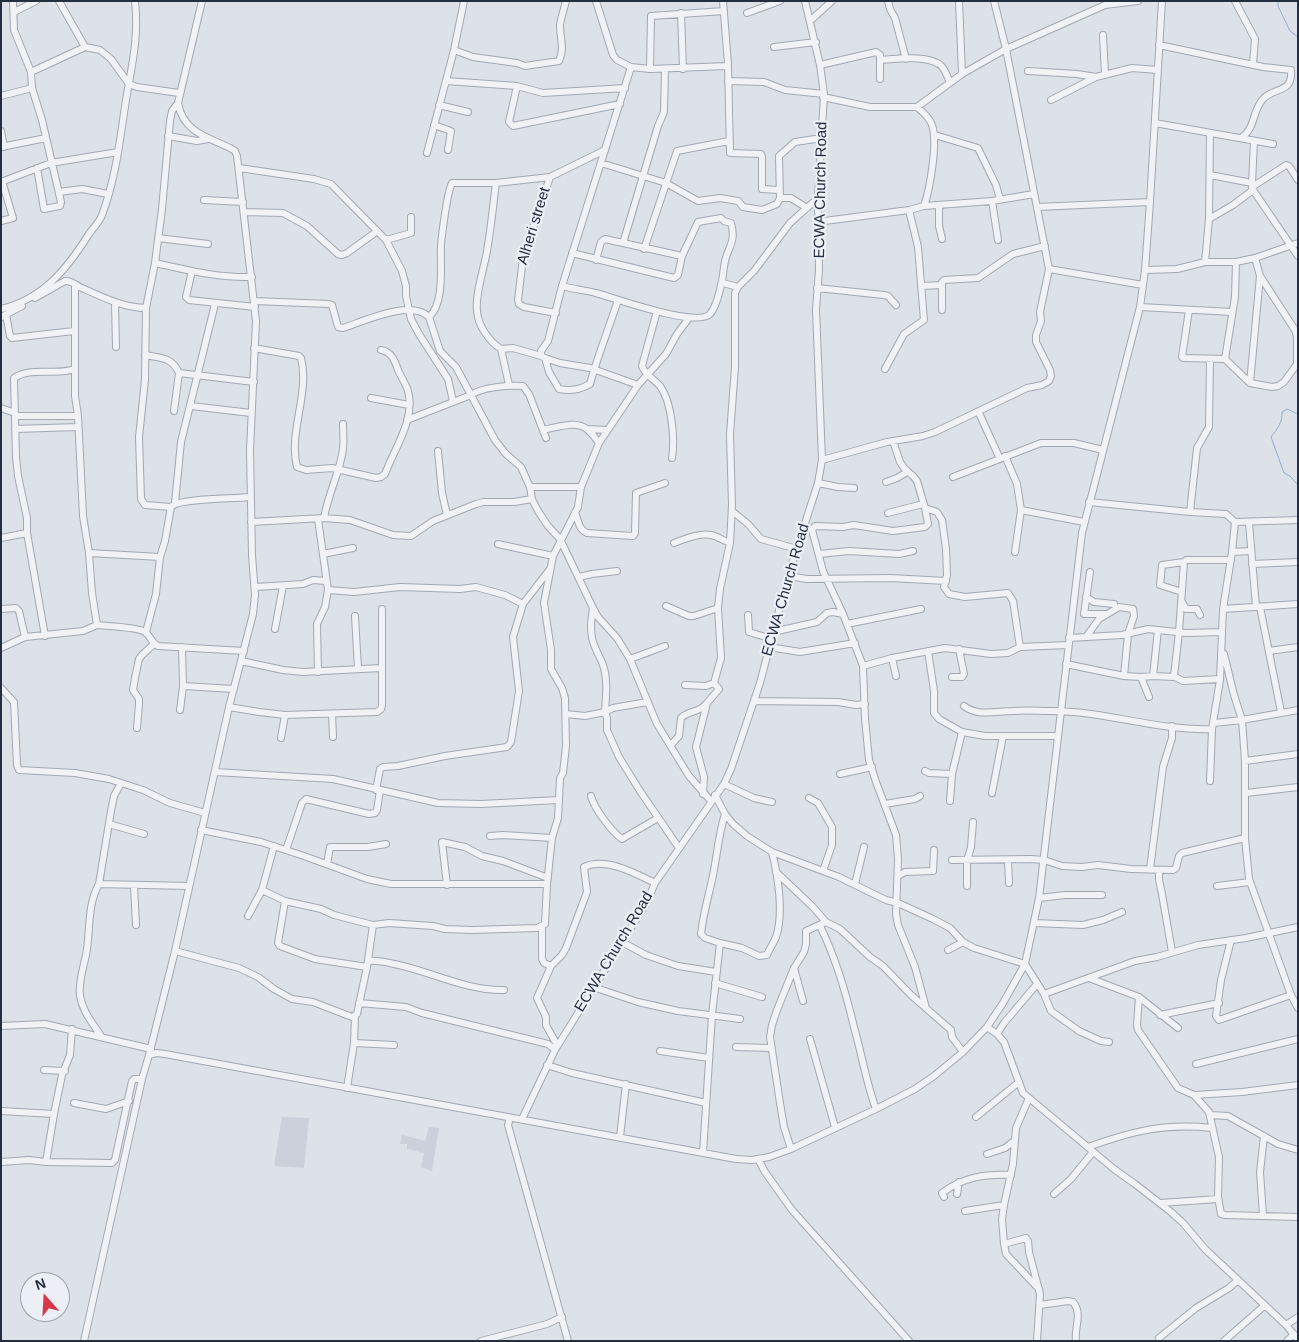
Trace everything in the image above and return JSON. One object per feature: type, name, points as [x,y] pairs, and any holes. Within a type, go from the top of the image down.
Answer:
[{"type":"street","points":[[13,1],[14,30],[31,72],[32,88],[61,204],[44,209],[37,168]]},
{"type":"street","points":[[14,12],[36,1]]},
{"type":"street","points":[[59,1],[85,47]]},
{"type":"street","points":[[1,309],[18,304],[34,296],[54,280],[71,262],[101,218],[118,152],[136,49],[135,1]]},
{"type":"street","points":[[84,1341],[142,1078],[175,951],[229,706],[253,614],[255,587],[250,497],[251,413],[256,321],[239,168],[235,151],[200,134],[186,123],[179,111],[178,103],[202,1]]},
{"type":"street","points":[[427,152],[454,50],[464,1]]},
{"type":"street","points":[[454,50],[473,57],[517,62],[524,66],[559,61],[563,51],[560,25],[566,1]]},
{"type":"street","points":[[596,1],[613,55],[617,60],[631,67],[682,69],[727,66]]},
{"type":"street","points":[[723,1],[731,154],[762,155],[762,189],[779,190]]},
{"type":"street","points":[[747,13],[780,1]]},
{"type":"street","name":"ECWA Church Road","points":[[522,1119],[546,1064],[622,942],[655,883],[724,784],[741,741],[754,700],[788,576],[818,483],[822,460],[816,333],[819,243],[817,222],[823,95],[816,42],[805,1]]},
{"type":"street","points":[[810,21],[832,1]]},
{"type":"street","points":[[888,1],[895,18],[906,59]]},
{"type":"street","points":[[959,1],[962,74]]},
{"type":"street","points":[[822,460],[935,432],[1026,388],[1042,385],[1049,381],[1050,370],[1036,342],[1036,334],[1041,321],[1040,312],[1049,269],[1006,49],[994,1]]},
{"type":"street","points":[[728,81],[764,82],[785,90],[823,95],[870,107],[918,107],[962,74],[1006,49],[1105,5],[1138,1]]},
{"type":"street","points":[[1,1026],[45,1024],[101,1036],[150,1052],[736,1159],[770,1157],[876,1109],[934,1076],[964,1052],[987,1027],[1025,964],[1039,898],[1074,589],[1084,522],[1140,308],[1150,202],[1162,1]]},
{"type":"street","points":[[1234,1],[1254,39],[1252,64]]},
{"type":"street","points":[[650,69],[651,16],[724,12]]},
{"type":"street","points":[[681,13],[682,69]]},
{"type":"street","points":[[1103,35],[1105,74]]},
{"type":"street","points":[[774,47],[816,42]]},
{"type":"street","points":[[1159,45],[1291,70],[1292,73],[1287,87],[1271,94],[1261,103],[1251,130],[1241,138]]},
{"type":"street","points":[[31,72],[85,47],[100,50],[111,59],[129,84],[179,93]]},
{"type":"street","points":[[820,65],[876,52],[880,55],[880,79]]},
{"type":"street","points":[[880,60],[921,59],[940,65],[944,69],[950,83]]},
{"type":"street","points":[[618,300],[590,384],[582,389],[570,391],[559,389],[548,372],[542,351],[548,341],[562,286],[631,67]]},
{"type":"street","points":[[1051,100],[1105,74],[1132,68],[1158,70]]},
{"type":"street","points":[[622,243],[664,112],[665,69]]},
{"type":"street","points":[[1028,71],[1096,77]]},
{"type":"street","points":[[446,81],[517,86],[543,93],[625,88]]},
{"type":"street","points":[[517,86],[509,122],[513,126],[620,104]]},
{"type":"street","points":[[1,96],[32,88]]},
{"type":"street","points":[[178,103],[172,111],[168,136],[155,263],[146,308],[145,380],[139,437],[141,499],[145,506],[250,497]]},
{"type":"street","points":[[440,105],[468,112]]},
{"type":"street","points":[[918,107],[928,117],[935,135],[929,190],[924,206]]},
{"type":"street","points":[[1155,123],[1273,144]]},
{"type":"street","points":[[434,126],[451,131],[448,150]]},
{"type":"street","points":[[1,131],[3,147],[46,138]]},
{"type":"street","points":[[1205,262],[1209,219],[1210,133]]},
{"type":"street","points":[[935,135],[978,148],[996,185],[1000,199]]},
{"type":"street","points":[[168,136],[197,141],[209,138]]},
{"type":"street","points":[[602,163],[666,183],[698,201],[720,198],[738,201],[743,207],[762,210],[777,204],[780,198],[779,156],[795,142],[822,138]]},
{"type":"street","points":[[1254,140],[1252,187],[1298,256]]},
{"type":"street","points":[[644,249],[677,151],[729,141]]},
{"type":"street","points":[[429,318],[434,314],[439,296],[442,264],[441,244],[450,185],[454,182],[496,183],[550,177],[605,150]]},
{"type":"street","points":[[1,221],[12,218],[2,181],[52,163],[118,152]]},
{"type":"street","points":[[1209,219],[1233,205],[1252,187],[1286,165],[1289,166],[1298,180]]},
{"type":"street","points":[[239,168],[314,179],[331,184],[376,232],[386,240],[402,271],[411,319],[448,380],[453,401]]},
{"type":"street","points":[[1210,175],[1252,187]]},
{"type":"street","name":"Alheri street","points":[[550,177],[522,263],[518,300],[519,304],[524,307],[556,313]]},
{"type":"street","points":[[496,183],[487,252],[476,311],[493,344],[501,349],[513,348],[594,370],[638,385]]},
{"type":"street","points":[[59,192],[82,188],[108,194]]},
{"type":"street","points":[[817,222],[909,210],[924,206],[992,201],[1034,194]]},
{"type":"street","points":[[780,198],[791,198],[806,208]]},
{"type":"street","points":[[714,683],[721,658],[718,608],[730,543],[732,512],[730,434],[735,367],[735,293],[738,286],[754,271],[790,223],[818,198]]},
{"type":"street","points":[[204,200],[243,202]]},
{"type":"street","points":[[992,201],[998,240]]},
{"type":"street","points":[[1037,207],[1150,202]]},
{"type":"street","points":[[939,205],[939,226],[942,239]]},
{"type":"street","points":[[885,369],[904,334],[924,320],[918,247],[909,210]]},
{"type":"street","points":[[244,212],[283,213],[307,226],[338,254],[342,255],[376,232]]},
{"type":"street","points":[[386,240],[411,233],[411,217]]},
{"type":"street","points":[[562,286],[597,293],[689,318],[709,314],[723,283],[725,262],[734,236],[731,223],[724,221],[722,218],[698,222],[682,256],[678,274],[674,278],[572,254]]},
{"type":"street","points":[[158,238],[208,244]]},
{"type":"street","points":[[596,260],[603,240],[682,256]]},
{"type":"street","points":[[1145,270],[1178,269],[1205,262],[1236,262],[1255,258],[1298,243]]},
{"type":"street","points":[[942,310],[942,285],[944,280],[978,278],[1012,254],[1045,246]]},
{"type":"street","points":[[1189,310],[1182,357],[1185,359],[1225,359],[1250,383],[1272,387],[1284,382],[1297,364],[1297,337],[1295,330],[1260,276],[1255,258]]},
{"type":"street","points":[[1225,359],[1235,297],[1236,262]]},
{"type":"street","points":[[155,263],[192,272],[232,277],[252,277]]},
{"type":"street","points":[[1049,269],[1143,285]]},
{"type":"street","points":[[192,272],[186,297],[189,300],[215,304],[243,305],[328,304],[332,305],[338,327],[343,328],[393,312],[409,310],[417,311],[429,318],[440,350],[456,367],[495,440],[506,454],[521,466],[530,486],[532,499],[548,526],[560,539],[593,608],[617,638],[630,659],[657,724],[689,776],[711,801]]},
{"type":"street","points":[[1250,383],[1260,276]]},
{"type":"street","points":[[74,331],[12,338],[3,316],[65,280],[70,280],[75,285],[116,302],[146,308]]},
{"type":"street","points":[[723,283],[738,286]]},
{"type":"street","points":[[75,285],[75,396],[78,416],[83,516],[97,625]]},
{"type":"street","points":[[920,286],[942,285]]},
{"type":"street","points":[[817,288],[884,295],[888,296],[896,305]]},
{"type":"street","points":[[116,302],[116,347]]},
{"type":"street","points":[[146,632],[156,594],[160,558],[173,505],[182,442],[215,304]]},
{"type":"street","points":[[1140,308],[1232,312]]},
{"type":"street","points":[[657,310],[642,366],[644,371],[662,388],[669,409],[674,448],[672,458]]},
{"type":"street","points":[[551,966],[544,963],[542,959],[542,927],[545,924],[552,838],[558,818],[560,778],[563,773],[566,746],[566,714],[562,688],[551,669],[544,603],[550,568],[560,539],[578,507],[580,488],[599,443],[638,385],[666,354],[689,318]]},
{"type":"street","points":[[254,348],[299,356],[301,358],[302,393],[295,450],[297,467],[306,470],[321,468],[338,469],[376,478],[385,474],[407,420],[409,405],[408,392],[394,359],[382,350]]},
{"type":"street","points":[[501,349],[509,385]]},
{"type":"street","points":[[145,355],[163,358],[175,364],[179,373],[174,411]]},
{"type":"street","points":[[1190,512],[1198,448],[1209,426],[1210,359]]},
{"type":"street","points":[[45,636],[27,533],[27,518],[18,476],[14,378],[26,373],[75,369]]},
{"type":"street","points":[[179,373],[254,382]]},
{"type":"street","points":[[407,420],[471,395],[478,390],[509,385],[523,386],[529,394],[546,438]]},
{"type":"street","points":[[371,398],[409,405]]},
{"type":"street","points":[[191,406],[251,413]]},
{"type":"street","points":[[1,408],[15,414],[78,416]]},
{"type":"street","points":[[977,412],[1016,484],[1021,510],[1015,552]]},
{"type":"street","points":[[318,672],[318,624],[325,607],[328,590],[321,519],[344,446],[343,424]]},
{"type":"street","points":[[543,430],[562,426],[607,430]]},
{"type":"street","points":[[15,429],[78,428]]},
{"type":"street","points":[[587,429],[599,443]]},
{"type":"street","points":[[813,527],[854,525],[893,532],[925,527],[928,524],[916,481],[900,462],[893,441]]},
{"type":"street","points":[[953,477],[1041,443],[1074,443],[1103,450]]},
{"type":"street","points":[[438,451],[442,493],[447,515]]},
{"type":"street","points":[[886,482],[907,472]]},
{"type":"street","points":[[575,513],[582,531],[586,533],[633,536],[635,533],[636,493],[665,483]]},
{"type":"street","points":[[818,483],[854,488]]},
{"type":"street","points":[[530,486],[580,488]]},
{"type":"street","points":[[251,522],[321,519],[350,520],[393,535],[410,536],[433,521],[483,502],[514,502],[532,499]]},
{"type":"street","points":[[1089,502],[1226,514],[1235,522],[1298,520]]},
{"type":"street","points":[[888,513],[924,506],[937,512],[942,520],[946,549],[946,591],[948,594],[956,596],[1004,593],[1010,595],[1013,601],[1020,647]]},
{"type":"street","points":[[1021,510],[1084,522]]},
{"type":"street","points":[[732,512],[748,524],[761,539],[797,548]]},
{"type":"street","points":[[806,520],[813,527],[827,580],[864,666],[865,719],[872,767],[896,835],[898,876],[896,914],[898,925],[915,967],[926,1008]]},
{"type":"street","points":[[1210,781],[1213,726],[1223,650],[1224,609],[1235,522]]},
{"type":"street","points":[[1249,523],[1258,607],[1282,712]]},
{"type":"street","points":[[1,538],[27,533]]},
{"type":"street","points":[[674,543],[690,537],[712,535],[730,543]]},
{"type":"street","points":[[498,544],[553,556]]},
{"type":"street","points":[[323,554],[353,548]]},
{"type":"street","points":[[819,554],[849,551],[899,554],[913,552]]},
{"type":"street","points":[[1232,552],[1251,551]]},
{"type":"street","points":[[89,552],[160,558]]},
{"type":"street","points":[[1182,592],[1160,585],[1162,564],[1184,562],[1186,560],[1231,560]]},
{"type":"street","points":[[1174,676],[1178,635],[1180,632],[1184,562]]},
{"type":"street","points":[[1252,564],[1298,562]]},
{"type":"street","points":[[286,850],[299,810],[306,799],[375,814],[377,810],[380,769],[383,767],[507,747],[511,742],[519,691],[513,637],[523,604],[550,568]]},
{"type":"street","points":[[579,577],[617,571]]},
{"type":"street","points":[[1090,572],[1084,614],[1107,614]]},
{"type":"street","points":[[788,576],[827,580],[890,578],[946,581]]},
{"type":"street","points":[[255,587],[303,584],[313,580],[326,581]]},
{"type":"street","points":[[275,629],[283,586]]},
{"type":"street","points":[[328,590],[354,592],[400,587],[460,589],[476,587],[505,595],[523,604]]},
{"type":"street","points":[[1086,597],[1094,602],[1114,604]]},
{"type":"street","points":[[1182,600],[1186,609],[1197,609],[1200,615]]},
{"type":"street","points":[[1224,609],[1298,604]]},
{"type":"street","points":[[666,606],[689,616],[718,608]]},
{"type":"street","points":[[1,609],[12,607],[19,611],[25,637]]},
{"type":"street","points":[[1086,637],[1099,619],[1107,614],[1119,607],[1133,609],[1134,616],[1128,634],[1124,676]]},
{"type":"street","points":[[593,608],[590,625],[594,644],[604,665],[606,677],[605,712],[610,740],[640,792],[679,848]]},
{"type":"street","points":[[229,706],[285,715],[377,712],[381,709],[382,705],[382,609]]},
{"type":"street","points":[[847,624],[921,609]]},
{"type":"street","points":[[748,615],[749,632],[772,636],[818,622],[827,613],[843,614]]},
{"type":"street","points":[[355,616],[358,669]]},
{"type":"street","points":[[1,648],[25,637],[83,632],[97,625],[139,629],[146,632],[154,644]]},
{"type":"street","points":[[864,666],[892,658],[945,648],[997,654],[1020,647],[1069,642],[1086,637],[1128,634],[1148,629],[1180,632],[1222,632]]},
{"type":"street","points":[[1154,676],[1158,630]]},
{"type":"street","points":[[769,647],[800,652],[855,643]]},
{"type":"street","points":[[137,728],[140,704],[133,690],[135,678],[139,659],[154,644],[244,651]]},
{"type":"street","points":[[630,659],[665,646]]},
{"type":"street","points":[[180,710],[183,686],[182,647]]},
{"type":"street","points":[[1269,650],[1298,648]]},
{"type":"street","points":[[952,677],[962,677],[964,674],[959,649]]},
{"type":"street","points":[[1223,650],[1242,720],[1246,761],[1245,838],[1250,882],[1291,996],[1298,1008]]},
{"type":"street","points":[[928,652],[934,690],[935,716],[962,732],[985,736],[1057,736]]},
{"type":"street","points":[[892,658],[896,676]]},
{"type":"street","points":[[241,661],[283,670],[318,672],[382,668]]},
{"type":"street","points":[[1066,664],[1124,676],[1174,676],[1183,681],[1220,679]]},
{"type":"street","points":[[1140,677],[1149,697]]},
{"type":"street","points":[[685,685],[706,686],[714,683]]},
{"type":"street","points":[[671,745],[679,736],[681,718],[703,708],[719,689],[714,683]]},
{"type":"street","points":[[183,686],[234,689]]},
{"type":"street","points":[[1,688],[14,702],[17,765],[19,770],[75,774],[109,779],[143,790],[170,803],[205,813]]},
{"type":"street","points":[[754,700],[865,704]]},
{"type":"street","points":[[566,714],[585,716],[605,712],[613,708],[647,702]]},
{"type":"street","points":[[703,794],[704,777],[696,748],[707,703]]},
{"type":"street","points":[[964,706],[969,710],[991,713],[1061,711],[1172,726],[1213,726],[1298,710]]},
{"type":"street","points":[[332,714],[333,737]]},
{"type":"street","points":[[281,738],[285,715]]},
{"type":"street","points":[[1150,869],[1163,767],[1172,738],[1172,726]]},
{"type":"street","points":[[950,801],[952,774],[962,732]]},
{"type":"street","points":[[992,793],[1003,736]]},
{"type":"street","points":[[1246,761],[1298,754]]},
{"type":"street","points":[[840,774],[872,767]]},
{"type":"street","points":[[925,771],[929,773],[952,774]]},
{"type":"street","points":[[214,772],[333,780],[424,801],[458,804],[559,800]]},
{"type":"street","points":[[101,1036],[84,1011],[80,989],[87,949],[90,914],[99,884],[114,796],[120,783]]},
{"type":"street","points":[[724,784],[754,798],[772,802]]},
{"type":"street","points":[[1246,793],[1298,787]]},
{"type":"street","points":[[716,795],[725,814],[747,836],[772,852],[823,870],[886,900],[898,903],[950,928],[963,942],[1025,964],[1044,994],[1051,1011],[1079,1031],[1101,1041],[1109,1042]]},
{"type":"street","points":[[591,796],[593,803],[613,831],[622,838],[658,818]]},
{"type":"street","points":[[885,804],[915,799],[920,796]]},
{"type":"street","points":[[809,798],[818,803],[832,828],[832,845],[823,870]]},
{"type":"street","points":[[725,814],[720,828],[712,879],[704,908],[701,934],[705,938],[742,948],[759,956],[766,955],[776,937],[780,913],[772,852]]},
{"type":"street","points":[[967,886],[967,861],[971,847],[972,822]]},
{"type":"street","points":[[109,824],[144,834]]},
{"type":"street","points":[[201,830],[274,846],[366,879],[391,884],[447,885],[547,881]]},
{"type":"street","points":[[490,836],[552,838]]},
{"type":"street","points":[[952,860],[1044,860],[1062,866],[1082,867],[1098,865],[1158,870],[1174,869],[1182,853],[1245,838]]},
{"type":"street","points":[[447,885],[442,842],[466,847],[482,856],[503,861],[547,881]]},
{"type":"street","points":[[327,864],[330,848],[368,847],[386,844]]},
{"type":"street","points":[[248,916],[262,890],[274,846]]},
{"type":"street","points":[[855,884],[864,847]]},
{"type":"street","points":[[898,876],[905,872],[933,871],[934,850]]},
{"type":"street","points":[[1008,860],[1009,883]]},
{"type":"street","points":[[556,1048],[546,1025],[546,1017],[537,998],[551,966],[566,948],[587,892],[584,867],[591,864],[609,864],[655,883]]},
{"type":"street","points":[[1158,870],[1172,952]]},
{"type":"street","points":[[776,872],[813,906],[823,924],[836,962],[869,1089],[876,1109]]},
{"type":"street","points":[[1216,886],[1250,882]]},
{"type":"street","points":[[99,884],[189,886]]},
{"type":"street","points":[[134,886],[136,925]]},
{"type":"street","points":[[262,890],[285,901],[373,925],[389,923],[472,930],[542,927]]},
{"type":"street","points":[[1039,898],[1066,895],[1102,895]]},
{"type":"street","points":[[285,901],[278,943],[280,946],[315,959],[368,964],[377,960],[481,989],[504,990]]},
{"type":"street","points":[[1034,923],[1083,925],[1103,920],[1122,912]]},
{"type":"street","points":[[792,1148],[784,1128],[770,1048],[772,1026],[794,968],[804,952],[806,931],[811,928],[823,924],[840,929],[870,957],[883,966],[911,995],[951,1030],[952,1037],[964,1052]]},
{"type":"street","points":[[347,1088],[354,1043],[355,1016],[368,964],[373,925]]},
{"type":"street","points":[[1044,994],[1135,961],[1198,945],[1298,927]]},
{"type":"street","points":[[1231,940],[1221,980],[1216,1016],[1219,1020],[1291,996]]},
{"type":"street","points":[[622,942],[646,955],[678,966],[716,972]]},
{"type":"street","points":[[948,950],[963,942]]},
{"type":"street","points":[[703,1153],[712,1016],[720,943]]},
{"type":"street","points":[[175,951],[239,968],[258,977],[292,999],[313,1002],[352,1017],[355,1016]]},
{"type":"street","points":[[794,968],[803,1001]]},
{"type":"street","points":[[1089,978],[1139,997],[1178,1028]]},
{"type":"street","points":[[715,983],[762,997]]},
{"type":"street","points":[[997,1034],[1037,984]]},
{"type":"street","points":[[593,987],[678,1012],[740,1019]]},
{"type":"street","points":[[1139,997],[1136,1024],[1138,1030],[1178,1088],[1194,1096],[1210,1115],[1218,1157],[1218,1199],[1223,1215],[1298,1218]]},
{"type":"street","points":[[359,1003],[406,1007],[422,1013],[548,1044],[556,1048]]},
{"type":"street","points":[[1160,1014],[1219,1003]]},
{"type":"street","points":[[987,1027],[1004,1042],[1024,1093],[1114,1169],[1160,1203],[1183,1223],[1205,1250],[1286,1325],[1296,1337],[1287,1341]]},
{"type":"street","points":[[46,1162],[54,1114],[64,1071],[70,1055],[72,1029]]},
{"type":"street","points":[[810,1039],[835,1127]]},
{"type":"street","points":[[1196,1064],[1298,1039]]},
{"type":"street","points":[[354,1043],[394,1045]]},
{"type":"street","points":[[736,1047],[770,1048]]},
{"type":"street","points":[[660,1051],[709,1058]]},
{"type":"street","points":[[546,1064],[572,1073],[706,1103]]},
{"type":"street","points":[[44,1070],[64,1071]]},
{"type":"street","points":[[1,1162],[29,1160],[112,1163],[115,1160],[132,1081],[142,1078]]},
{"type":"street","points":[[976,1117],[1019,1082]]},
{"type":"street","points":[[620,1137],[626,1084]]},
{"type":"street","points":[[1194,1096],[1298,1085]]},
{"type":"street","points":[[1029,1098],[1016,1128],[1011,1175],[1002,1219],[1004,1244],[1008,1257],[1038,1289]]},
{"type":"street","points":[[74,1103],[106,1109],[128,1101]]},
{"type":"street","points":[[1,1111],[54,1114]]},
{"type":"street","points":[[1210,1115],[1228,1116],[1278,1144],[1298,1150]]},
{"type":"street","points":[[510,1118],[508,1124],[568,1341]]},
{"type":"street","points":[[1054,1194],[1071,1179],[1091,1149],[1114,1138],[1168,1126],[1212,1128]]},
{"type":"street","points":[[1263,1216],[1260,1172],[1264,1136]]},
{"type":"street","points":[[986,1154],[1005,1148],[1014,1141]]},
{"type":"street","points":[[758,1158],[765,1172],[792,1210],[909,1341]]},
{"type":"street","points":[[944,1197],[942,1193],[962,1180],[986,1176],[1011,1175]]},
{"type":"street","points":[[957,1194],[959,1182]]},
{"type":"street","points":[[1160,1203],[1218,1199]]},
{"type":"street","points":[[965,1211],[1004,1205]]},
{"type":"street","points":[[1004,1244],[1028,1239],[1040,1305],[1037,1341]]},
{"type":"street","points":[[1159,1338],[1196,1308],[1229,1288],[1238,1280]]},
{"type":"street","points":[[1040,1305],[1072,1302],[1078,1311],[1079,1318],[1075,1333],[1076,1341]]},
{"type":"street","points":[[1224,1341],[1264,1306]]},
{"type":"street","points":[[481,1341],[547,1324],[562,1317]]},
{"type":"street","points":[[1286,1325],[1298,1317]]},
{"type":"shaded area","points":[[282,1117],[309,1118],[304,1168],[274,1166]]},
{"type":"shaded area","points":[[429,1127],[439,1128],[432,1171],[421,1167],[424,1153],[407,1149],[407,1144],[400,1144],[402,1135],[425,1141]]},
{"type":"waterway","points":[[1278,1],[1278,6],[1290,31],[1298,37]]},
{"type":"waterway","points":[[1298,414],[1287,409],[1282,412],[1281,422],[1271,437],[1284,473],[1290,476],[1298,485]]}]
